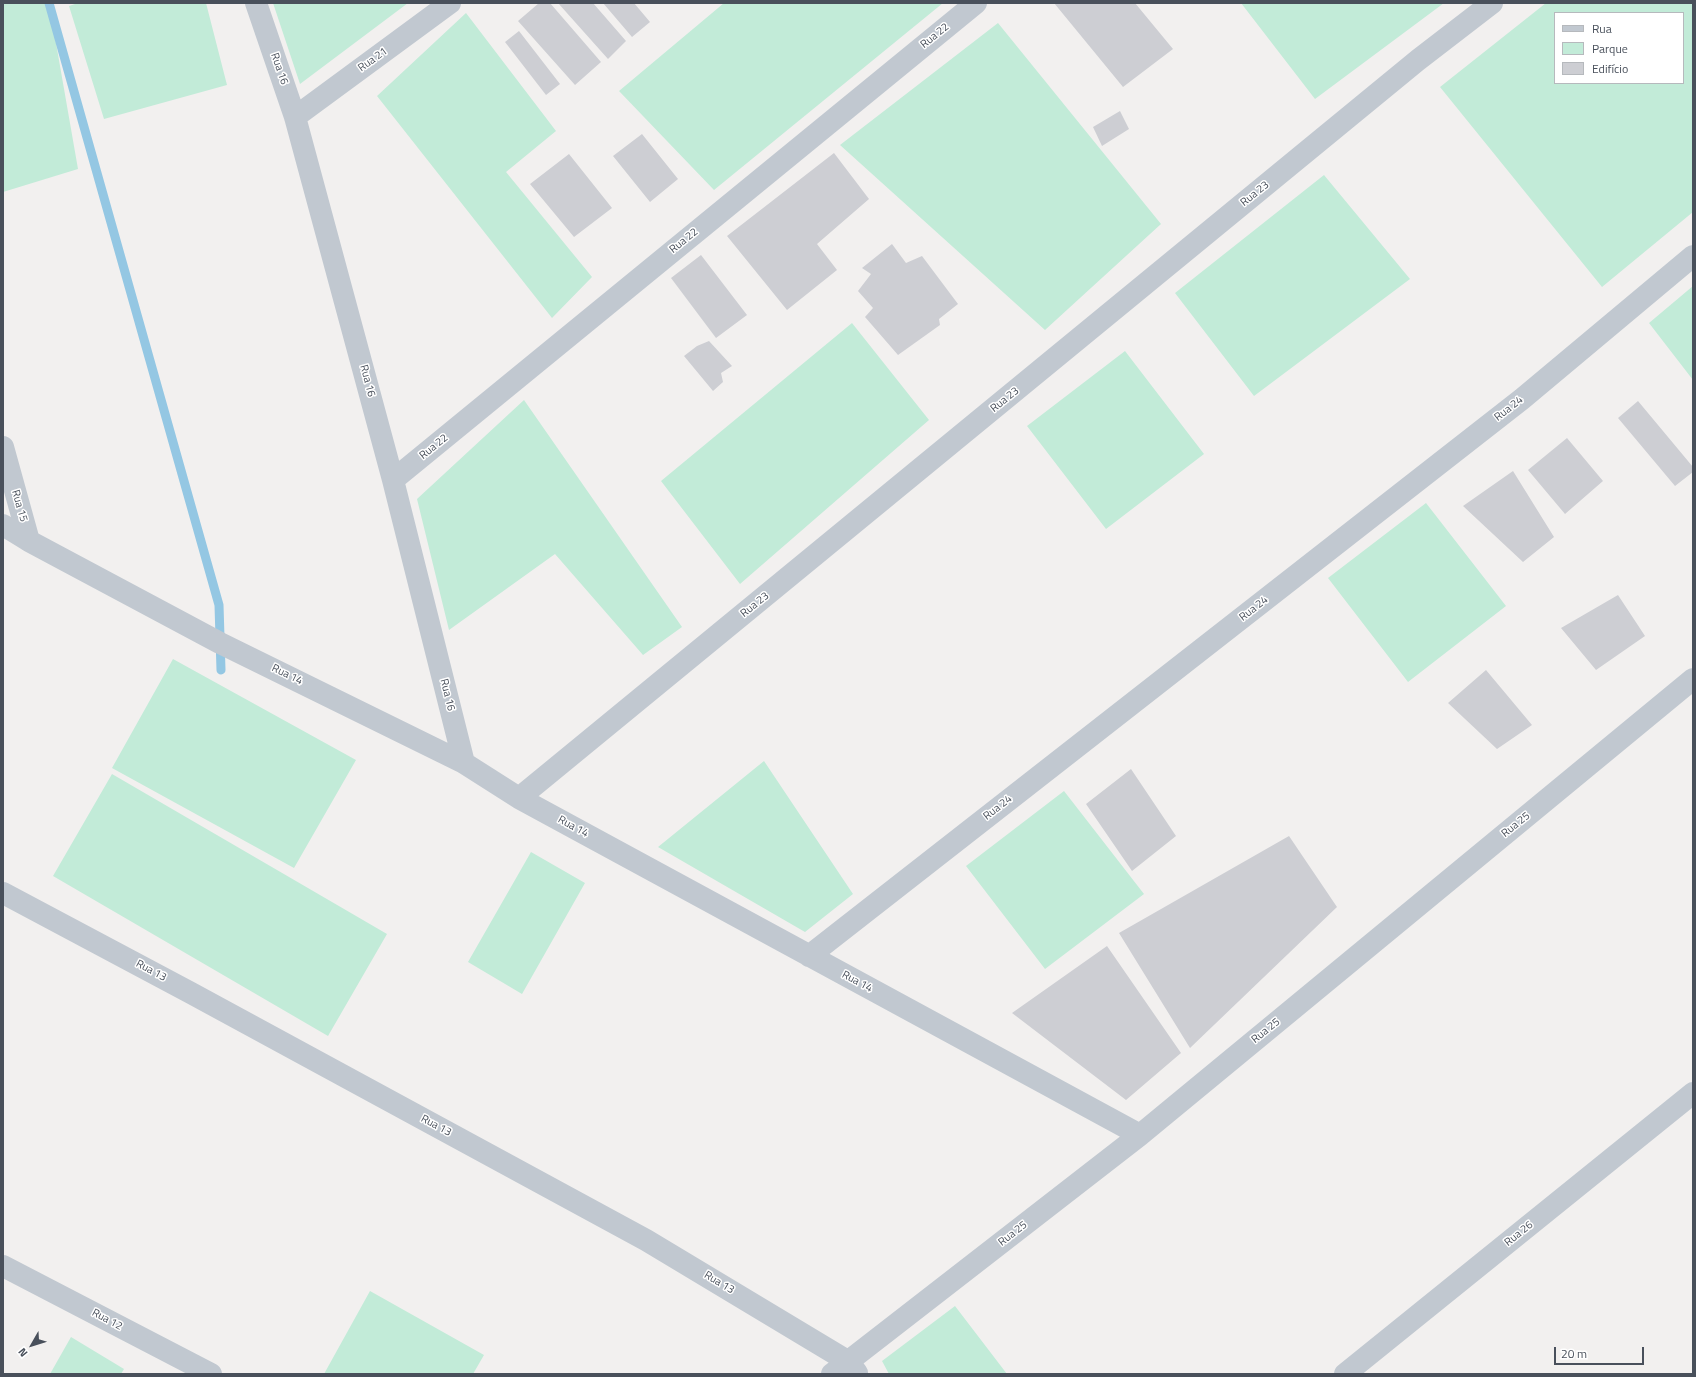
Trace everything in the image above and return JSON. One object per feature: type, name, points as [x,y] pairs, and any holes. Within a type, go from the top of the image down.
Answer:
[{"type":"street","name":"Rua 16","points":[[256,3],[295,117],[393,480],[464,762]]},
{"type":"street","name":"Rua 21","points":[[295,117],[450,3]]},
{"type":"street","name":"Rua 22","points":[[393,480],[976,3]]},
{"type":"street","name":"Rua 23","points":[[519,798],[1418,60],[1492,3]]},
{"type":"street","name":"Rua 24","points":[[809,956],[1522,399],[1693,256]]},
{"type":"street","name":"Rua 15","points":[[3,447],[29,541]]},
{"type":"street","name":"Rua 14","points":[[3,525],[29,541],[220,643],[464,762],[519,798],[1140,1135]]},
{"type":"street","name":"Rua 25","points":[[846,1370],[1140,1135],[1693,679]]},
{"type":"street","name":"Rua 13","points":[[3,893],[191,993],[646,1240],[846,1370]]},
{"type":"street","name":"Rua 26","points":[[1345,1374],[1693,1093]]},
{"type":"street","name":"Rua 12","points":[[3,1266],[211,1374]]},
{"type":"green space","points":[[3,3],[49,3],[78,169],[3,192]]},
{"type":"green space","points":[[78,3],[206,3],[227,85],[104,119],[69,6]]},
{"type":"green space","points":[[273,3],[408,3],[300,84]]},
{"type":"green space","points":[[724,3],[943,3],[714,190],[619,91]]},
{"type":"green space","points":[[1241,3],[1444,3],[1315,99]]},
{"type":"green space","points":[[1546,3],[1693,3],[1693,212],[1602,287],[1440,87]]},
{"type":"green space","points":[[466,13],[556,131],[506,172],[592,277],[552,318],[377,96]]},
{"type":"green space","points":[[998,23],[1161,224],[1045,330],[840,145]]},
{"type":"green space","points":[[1324,175],[1410,279],[1254,396],[1175,293]]},
{"type":"green space","points":[[1693,286],[1693,380],[1649,323]]},
{"type":"green space","points":[[852,323],[929,420],[740,584],[661,481]]},
{"type":"green space","points":[[1125,351],[1204,454],[1106,529],[1027,426]]},
{"type":"green space","points":[[524,400],[682,627],[643,655],[555,554],[449,630],[417,499]]},
{"type":"green space","points":[[1426,503],[1506,606],[1408,682],[1328,578]]},
{"type":"green space","points":[[173,659],[356,760],[294,868],[112,768]]},
{"type":"green space","points":[[764,761],[853,894],[805,932],[658,847]]},
{"type":"green space","points":[[112,774],[387,934],[328,1036],[53,876]]},
{"type":"green space","points":[[1064,791],[1144,894],[1045,969],[966,866]]},
{"type":"green space","points":[[531,852],[585,883],[522,994],[468,962]]},
{"type":"green space","points":[[370,1291],[484,1355],[473,1374],[324,1374]]},
{"type":"green space","points":[[955,1306],[1007,1374],[889,1374],[882,1361]]},
{"type":"green space","points":[[71,1337],[124,1369],[121,1374],[50,1374]]},
{"type":"building","points":[[539,3],[550,3],[601,62],[575,85],[518,21]]},
{"type":"building","points":[[558,3],[593,3],[626,41],[608,59]]},
{"type":"building","points":[[603,3],[634,3],[650,22],[632,37]]},
{"type":"building","points":[[1054,3],[1135,3],[1173,49],[1123,87]]},
{"type":"building","points":[[519,31],[560,84],[546,95],[505,42]]},
{"type":"building","points":[[1120,111],[1129,129],[1102,146],[1093,127]]},
{"type":"building","points":[[642,134],[678,179],[650,202],[613,156]]},
{"type":"building","points":[[834,153],[869,199],[817,244],[837,270],[787,310],[727,236]]},
{"type":"building","points":[[569,154],[612,208],[574,237],[530,184]]},
{"type":"building","points":[[892,244],[906,263],[922,256],[958,304],[939,319],[940,325],[898,355],[865,317],[873,308],[858,291],[871,274],[862,268]]},
{"type":"building","points":[[701,255],[747,315],[716,338],[671,278]]},
{"type":"building","points":[[709,341],[732,366],[721,373],[723,382],[713,391],[684,356],[697,346]]},
{"type":"building","points":[[1638,401],[1693,467],[1693,472],[1675,486],[1618,418]]},
{"type":"building","points":[[1567,438],[1603,481],[1565,514],[1528,470]]},
{"type":"building","points":[[1513,471],[1554,537],[1523,562],[1463,506]]},
{"type":"building","points":[[1618,595],[1645,636],[1596,670],[1561,628]]},
{"type":"building","points":[[1486,670],[1532,725],[1497,749],[1448,703]]},
{"type":"building","points":[[1131,769],[1176,836],[1132,871],[1086,804]]},
{"type":"building","points":[[1289,836],[1337,907],[1190,1048],[1119,933]]},
{"type":"building","points":[[1107,946],[1181,1053],[1126,1100],[1012,1013]]},
{"type":"waterway","points":[[49,3],[219,605],[221,670]]}]
